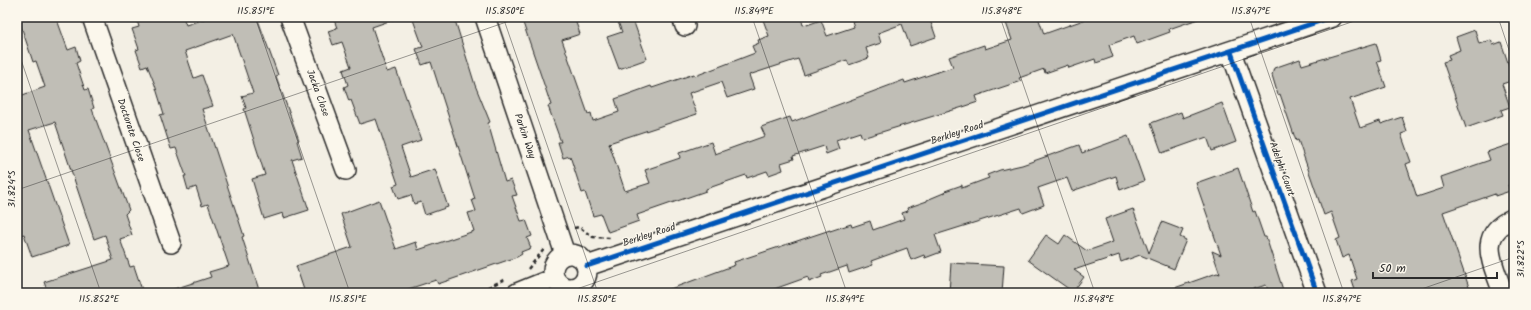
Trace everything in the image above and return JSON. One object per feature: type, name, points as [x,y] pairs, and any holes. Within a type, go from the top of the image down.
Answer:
[{"type":"street","name":"Doctorate Close","points":[[92,17],[171,243]]},
{"type":"street","name":"Jacka Close","points":[[290,17],[346,170]]},
{"type":"street","name":"Parkin Way","points":[[485,17],[565,254]]},
{"type":"street","name":"Berkley Road","points":[[587,266],[1332,17]]},
{"type":"street","name":"Adelphi Court","points":[[1231,52],[1317,293]]},
{"type":"street","points":[[1503,293],[1492,259],[1490,243],[1493,233],[1514,218]]},
{"type":"street","points":[[565,254],[578,256],[587,266],[588,272],[586,279],[576,288],[564,287],[554,278],[554,264],[558,258],[565,254]]},
{"type":"street","points":[[517,293],[554,278]]},
{"type":"building","points":[[18,17],[56,17],[68,50],[76,47],[80,61],[76,63],[85,90],[88,89],[94,108],[92,109],[129,210],[125,214],[132,235],[120,239],[130,267],[134,266],[143,293],[48,293],[44,282],[113,260],[105,235],[94,239],[55,122],[29,130],[69,245],[32,257],[24,234],[17,236],[17,97],[45,87],[36,61],[33,62]]},
{"type":"building","points":[[136,17],[183,17],[186,25],[210,17],[257,17],[299,140],[297,141],[302,157],[292,160],[309,210],[284,218],[283,213],[264,219],[252,179],[265,175],[244,109],[246,108],[242,96],[253,93],[233,34],[185,51],[194,78],[202,75],[213,106],[202,109],[244,236],[242,237],[260,293],[171,293],[171,290],[211,277],[209,272],[229,266],[208,204],[202,206],[196,187],[188,190],[184,176],[186,176],[176,148],[171,149],[160,115],[164,114],[155,85],[147,65],[142,67],[136,50],[139,49],[132,29],[139,27]]},
{"type":"building","points":[[333,17],[395,17],[395,19],[372,27],[387,72],[396,69],[421,140],[401,147],[411,177],[435,169],[448,207],[425,215],[421,202],[414,204],[411,195],[398,199],[393,186],[398,184],[376,119],[360,124],[351,100],[349,101],[344,87],[348,85],[343,70],[351,67],[342,42],[333,45],[328,31],[337,28]]},
{"type":"building","points":[[412,17],[454,17],[475,85],[490,122],[488,123],[505,182],[511,180],[517,195],[512,196],[521,221],[526,220],[532,236],[527,238],[531,248],[521,252],[522,254],[517,257],[438,284],[436,280],[396,293],[305,293],[296,266],[352,247],[341,214],[379,200],[396,249],[416,242],[418,250],[474,231],[468,213],[476,211],[472,200],[475,199],[431,62],[422,65],[416,49],[423,47]]},
{"type":"building","points":[[521,17],[574,17],[580,34],[562,40],[588,114],[591,113],[593,121],[619,112],[615,99],[651,86],[652,88],[694,74],[695,76],[755,53],[752,46],[759,43],[758,40],[769,36],[762,17],[801,17],[803,25],[821,20],[827,36],[854,27],[852,21],[865,17],[929,17],[936,37],[910,46],[902,24],[878,33],[881,43],[866,48],[869,58],[849,65],[847,60],[804,75],[798,59],[749,75],[754,89],[727,98],[721,82],[689,93],[697,114],[609,143],[625,191],[650,183],[645,170],[680,158],[679,153],[711,142],[715,154],[765,136],[761,127],[790,117],[792,122],[904,80],[905,83],[953,67],[949,57],[984,45],[985,49],[1012,40],[1004,17],[1038,17],[1044,34],[1092,17],[1197,17],[1198,19],[1169,29],[1170,32],[1137,44],[1134,36],[1109,45],[1113,57],[1096,63],[1095,59],[1069,68],[1068,65],[1045,73],[1044,69],[1019,78],[1021,81],[976,96],[978,102],[862,138],[860,132],[836,140],[839,149],[826,154],[824,146],[793,156],[794,159],[781,163],[783,170],[769,175],[767,171],[747,178],[746,175],[706,189],[706,191],[637,215],[639,221],[608,232],[601,214],[593,216],[585,192],[582,193],[570,156],[563,158],[558,142],[561,142],[548,106],[551,105]]},
{"type":"building","points":[[632,17],[647,59],[619,69],[607,37],[622,32],[618,22]]},
{"type":"building","points":[[1475,30],[1479,44],[1491,40],[1493,45],[1501,42],[1514,80],[1502,84],[1510,107],[1501,110],[1503,115],[1466,128],[1443,62],[1450,60],[1448,55],[1460,50],[1456,37]]},
{"type":"building","points":[[1376,43],[1381,60],[1377,61],[1386,87],[1350,99],[1360,128],[1380,121],[1381,124],[1402,117],[1407,132],[1401,134],[1411,162],[1406,164],[1417,197],[1444,188],[1441,177],[1490,160],[1487,152],[1514,143],[1514,183],[1508,185],[1510,191],[1495,196],[1495,194],[1443,212],[1471,293],[1356,293],[1352,281],[1357,279],[1349,255],[1342,258],[1336,240],[1340,238],[1331,212],[1324,215],[1298,140],[1296,141],[1280,94],[1278,95],[1272,75],[1274,68],[1300,59],[1302,65]]},
{"type":"building","points":[[1222,103],[1236,142],[1212,151],[1207,137],[1162,153],[1151,123],[1181,112],[1183,118]]},
{"type":"building","points":[[1128,136],[1144,181],[1120,190],[1116,176],[1072,191],[1067,178],[1038,188],[1044,205],[1023,213],[1021,208],[935,235],[941,252],[925,258],[924,255],[911,260],[907,248],[871,261],[873,265],[849,273],[847,266],[821,275],[822,277],[809,282],[808,277],[763,293],[665,293],[665,291],[735,265],[734,262],[830,230],[851,224],[852,227],[870,221],[873,230],[904,219],[902,213],[908,211],[907,208],[927,201],[946,192],[945,191],[962,185],[962,188],[989,178],[987,175],[1000,170],[1022,165],[1079,145],[1082,153]]},
{"type":"building","points":[[1238,168],[1253,212],[1255,211],[1264,237],[1266,237],[1283,290],[1269,293],[1266,285],[1241,293],[1167,293],[1166,291],[1217,273],[1220,274],[1212,251],[1221,255],[1196,183]]},
{"type":"building","points":[[1133,209],[1149,253],[1162,222],[1183,230],[1180,237],[1186,240],[1174,269],[1140,255],[1121,262],[1119,255],[1074,270],[1084,277],[1073,292],[1028,260],[1046,235],[1059,244],[1065,235],[1087,251],[1113,242],[1105,219]]},
{"type":"building","points":[[951,263],[1004,266],[1002,293],[949,293]]},
{"type":"cycle path","points":[[587,266],[1332,17]]},
{"type":"cycle path","points":[[1231,52],[1317,293]]}]
